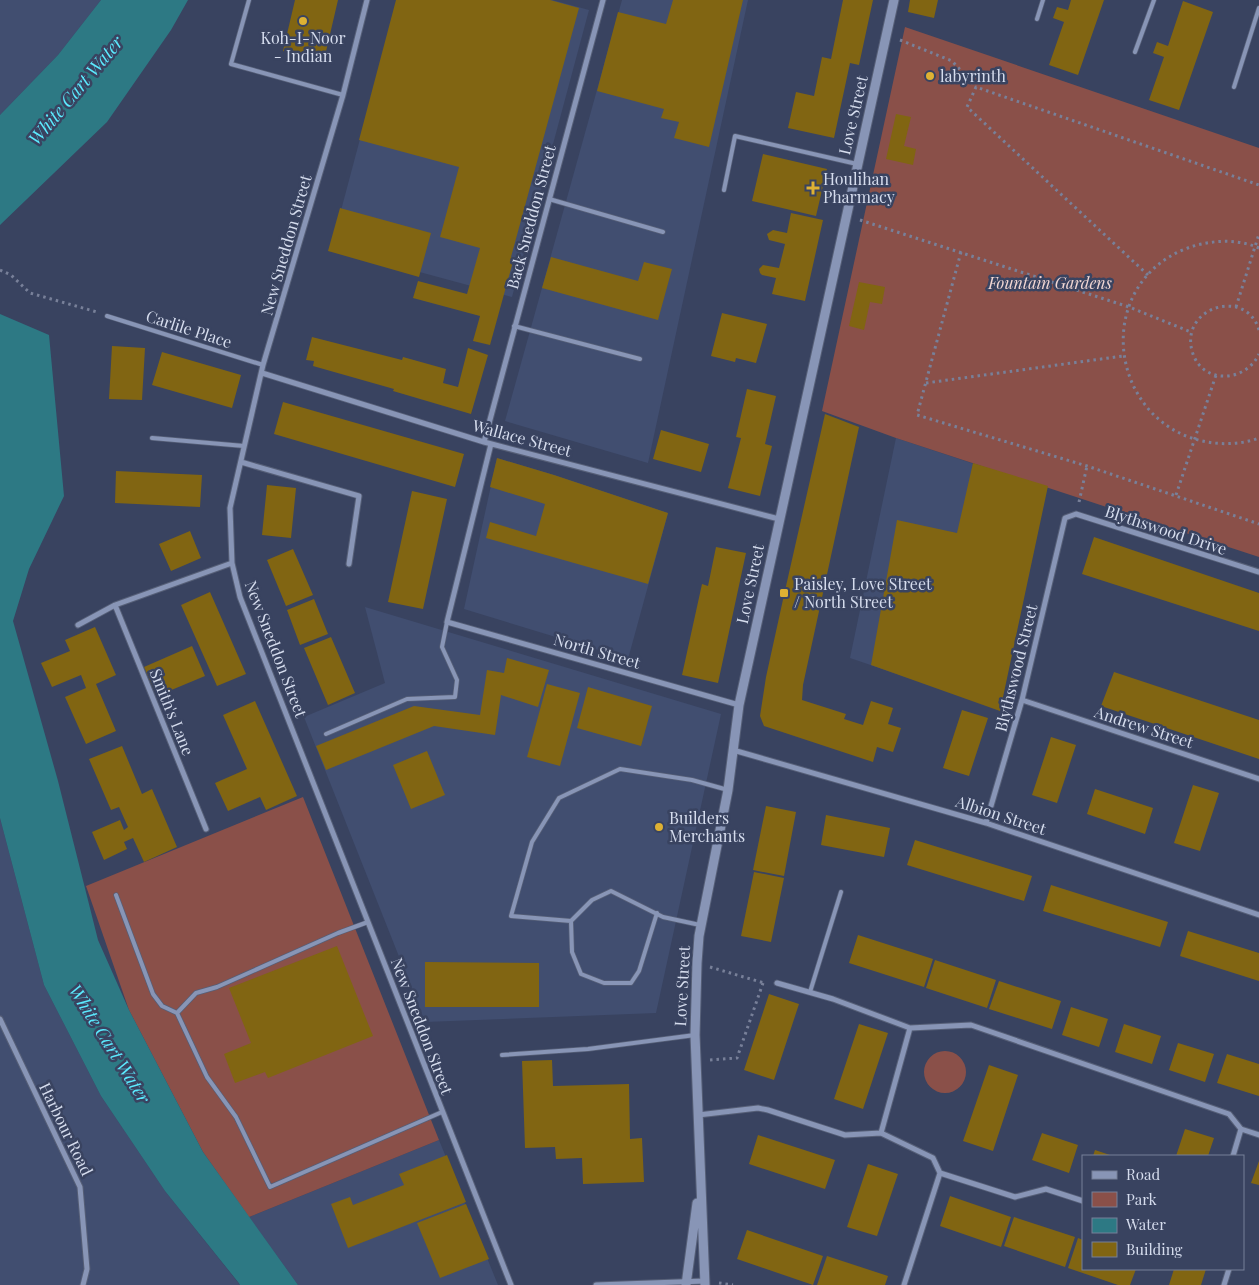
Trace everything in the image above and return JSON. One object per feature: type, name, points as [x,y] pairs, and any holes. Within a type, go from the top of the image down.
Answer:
[{"type":"street","name":"New Sneddon Street","points":[[367,0],[343,95],[264,365],[244,446],[230,508],[232,562],[240,597],[511,1285]]},
{"type":"street","name":"Back Sneddon Street","points":[[484,442],[603,0]]},
{"type":"street","name":"Love Street","points":[[700,1183],[695,1035],[696,964],[702,925],[728,790],[739,704],[894,0]]},
{"type":"street","name":"Wallace Street","points":[[262,373],[491,444],[779,519]]},
{"type":"street","points":[[447,622],[491,444]]},
{"type":"street","points":[[241,462],[359,496],[349,564]]},
{"type":"street","name":"Blythswood Street","points":[[986,822],[1022,700],[1065,518],[1076,514]]},
{"type":"street","name":"Blythswood Drive","points":[[1076,514],[1259,572]]},
{"type":"street","points":[[78,625],[115,605],[232,562]]},
{"type":"street","name":"Smith's Lane","points":[[115,605],[206,829]]},
{"type":"street","name":"North Street","points":[[447,622],[739,704]]},
{"type":"street","name":"Andrew Street","points":[[1022,700],[1259,779]]},
{"type":"street","name":"Albion Street","points":[[732,750],[986,822],[1259,915]]},
{"type":"street","points":[[777,983],[833,999],[910,1028],[971,1025],[1229,1114],[1241,1129],[1259,1135]]},
{"type":"street","name":"Harbour Road","points":[[0,1019],[80,1187],[87,1270],[83,1285]]},
{"type":"street","points":[[881,1133],[910,1028]]},
{"type":"street","points":[[697,1115],[758,1108],[845,1135],[881,1133],[933,1158],[940,1173],[904,1285]]},
{"type":"street","points":[[1233,1155],[1241,1129]]},
{"type":"street","points":[[940,1173],[1016,1197],[1046,1189],[1082,1201]]},
{"type":"street","points":[[686,1283],[700,1183]]},
{"type":"street","points":[[596,1285],[706,1283],[700,1183]]},
{"type":"street","points":[[1224,1285],[1229,1270]]},
{"type":"lane","points":[[249,0],[231,64],[343,95]]},
{"type":"lane","points":[[1037,19],[1043,0]]},
{"type":"lane","points":[[1135,52],[1154,0]]},
{"type":"lane","points":[[1234,87],[1259,8]]},
{"type":"lane","points":[[724,190],[736,136],[857,164]]},
{"type":"lane","points":[[549,199],[664,232]]},
{"type":"lane","name":"Carlile Place","points":[[107,316],[264,365]]},
{"type":"lane","points":[[514,326],[640,359]]},
{"type":"lane","points":[[152,438],[244,446]]},
{"type":"lane","points":[[326,734],[407,699],[455,697],[457,680],[442,647],[447,622]]},
{"type":"lane","points":[[571,921],[511,916],[532,842],[560,798],[620,769],[692,780],[728,790]]},
{"type":"lane","points":[[657,913],[639,971],[631,983],[604,982],[581,974],[572,952],[571,921],[592,900],[611,891],[657,913],[663,917],[702,925]]},
{"type":"lane","points":[[810,992],[841,892]]},
{"type":"lane","points":[[116,895],[153,994],[162,1006],[177,1013],[207,1077],[236,1117],[270,1187],[442,1112]]},
{"type":"lane","points":[[177,1013],[196,993],[217,987],[338,933],[368,922]]},
{"type":"lane","points":[[502,1055],[588,1049],[695,1035]]},
{"type":"path","points":[[886,34],[952,61],[976,88],[1259,185]]},
{"type":"path","points":[[976,88],[967,107],[1148,275]]},
{"type":"path","points":[[846,216],[1129,307],[1191,332]]},
{"type":"path","points":[[1236,307],[1257,247],[1259,234]]},
{"type":"path","points":[[1257,247],[1234,242],[1214,242],[1196,245],[1178,252],[1162,262],[1148,275],[1129,307],[1123,328],[1123,356],[1127,375],[1147,409],[1178,434],[1194,440],[1215,444],[1234,444],[1259,438]]},
{"type":"path","points":[[961,252],[917,415],[1087,466],[1259,524]]},
{"type":"path","points":[[0,270],[11,275],[30,293],[107,316]]},
{"type":"path","points":[[1259,330],[1252,317],[1236,307],[1222,306],[1211,309],[1202,316],[1191,332],[1193,355],[1207,371],[1216,375],[1228,377],[1240,374],[1249,368],[1259,354]]},
{"type":"path","points":[[926,383],[1123,356]]},
{"type":"path","points":[[1176,495],[1216,375]]},
{"type":"path","points":[[1076,514],[1087,466]]},
{"type":"path","points":[[696,964],[763,983],[777,983]]},
{"type":"path","points":[[696,1061],[738,1058],[763,983]]},
{"type":"shaded area","points":[[0,0],[101,0],[58,55],[0,115]]},
{"type":"shaded area","points":[[397,0],[552,0],[589,10],[512,297],[331,248]]},
{"type":"shaded area","points":[[622,0],[748,0],[648,463],[505,421]]},
{"type":"shaded area","points":[[896,438],[1047,488],[1000,709],[850,658]]},
{"type":"shaded area","points":[[497,458],[668,513],[628,659],[464,609]]},
{"type":"shaded area","points":[[365,607],[721,714],[656,1013],[425,1022],[304,717],[385,683]]},
{"type":"shaded area","points":[[0,818],[44,985],[101,1096],[165,1191],[240,1285],[0,1285]]},
{"type":"shaded area","points":[[439,1140],[498,1285],[298,1285],[249,1217]]},
{"type":"green space","name":"Fountain Gardens","points":[[905,27],[1259,148],[1259,557],[896,438],[822,411]]},
{"type":"green space","points":[[303,797],[439,1140],[249,1217],[203,1152],[129,1010],[86,886]]},
{"type":"green space","points":[[945,1051],[960,1057],[966,1072],[960,1087],[945,1093],[930,1087],[924,1072],[930,1057]]},
{"type":"water","name":"White Cart Water","points":[[101,0],[188,0],[171,30],[107,122],[0,225],[0,115],[58,55]]},
{"type":"water","name":"White Cart Water","points":[[0,314],[49,335],[64,496],[29,569],[13,621],[58,781],[98,940],[129,1010],[203,1152],[298,1285],[240,1285],[165,1191],[101,1096],[44,985],[0,818]]},
{"type":"building","points":[[295,0],[338,0],[324,60],[283,51]]},
{"type":"building","points":[[396,0],[550,0],[579,8],[511,257],[514,258],[490,345],[473,341],[480,316],[413,298],[418,281],[467,294],[480,248],[440,237],[459,167],[359,140]]},
{"type":"building","points":[[673,0],[743,0],[709,147],[674,138],[679,122],[661,118],[664,109],[597,91],[618,12],[666,24]]},
{"type":"building","points":[[843,0],[873,0],[859,65],[850,63],[834,138],[788,128],[796,92],[814,96],[822,57],[831,59]]},
{"type":"building","points":[[910,0],[938,0],[934,18],[908,12]]},
{"type":"building","points":[[1071,0],[1104,0],[1078,75],[1049,65],[1064,22],[1053,18],[1057,7],[1068,10]]},
{"type":"building","points":[[1183,1],[1213,12],[1179,110],[1149,100],[1164,57],[1153,53],[1157,42],[1168,46]]},
{"type":"building","points":[[896,114],[911,117],[904,146],[916,149],[913,165],[886,159]]},
{"type":"building","points":[[763,154],[827,169],[816,216],[752,201]]},
{"type":"building","points":[[340,208],[431,233],[419,277],[328,251]]},
{"type":"building","points":[[791,213],[823,220],[805,301],[772,294],[776,278],[762,275],[759,269],[763,265],[779,268],[785,244],[769,240],[767,234],[773,230],[787,233]]},
{"type":"building","points":[[551,257],[638,281],[644,262],[672,269],[658,320],[542,288]]},
{"type":"building","points":[[859,282],[885,287],[882,304],[870,302],[864,330],[849,326]]},
{"type":"building","points":[[722,313],[767,324],[756,363],[736,358],[735,362],[711,356]]},
{"type":"building","points":[[312,337],[402,360],[403,357],[446,369],[443,383],[458,387],[468,348],[488,355],[471,414],[393,391],[394,389],[313,366],[314,361],[306,360]]},
{"type":"building","points":[[112,346],[145,348],[142,400],[109,399]]},
{"type":"building","points":[[162,352],[241,375],[232,408],[152,385]]},
{"type":"building","points":[[747,389],[776,396],[765,444],[772,446],[760,496],[728,488],[741,438],[736,437]]},
{"type":"building","points":[[283,402],[464,454],[455,487],[274,434]]},
{"type":"building","points":[[825,414],[859,427],[803,685],[802,700],[846,714],[844,719],[863,725],[871,701],[893,708],[888,724],[901,728],[893,752],[877,747],[873,762],[764,726],[760,716],[766,677]]},
{"type":"building","points":[[661,430],[709,444],[701,472],[653,459]]},
{"type":"building","points":[[497,458],[668,513],[648,584],[486,538],[490,522],[536,536],[545,504],[490,487]]},
{"type":"building","points":[[973,463],[1048,486],[1000,711],[871,665],[897,520],[957,533]]},
{"type":"building","points":[[116,471],[202,475],[200,507],[115,503]]},
{"type":"building","points":[[267,485],[296,488],[291,538],[262,535]]},
{"type":"building","points":[[412,491],[447,499],[423,609],[388,602]]},
{"type":"building","points":[[190,531],[201,558],[171,571],[159,544]]},
{"type":"building","points":[[1094,537],[1259,593],[1259,631],[1082,574]]},
{"type":"building","points":[[716,547],[746,553],[718,683],[682,675],[702,584],[708,586]]},
{"type":"building","points":[[293,549],[313,595],[286,606],[267,560]]},
{"type":"building","points":[[210,592],[246,674],[217,686],[181,605]]},
{"type":"building","points":[[314,599],[328,634],[300,645],[287,610]]},
{"type":"building","points":[[95,627],[116,675],[96,684],[116,731],[86,744],[65,697],[86,688],[81,675],[52,687],[41,663],[70,651],[65,640]]},
{"type":"building","points":[[331,637],[355,693],[328,705],[304,648]]},
{"type":"building","points":[[192,646],[205,676],[157,696],[144,667]]},
{"type":"building","points":[[507,658],[549,670],[538,707],[501,695],[495,735],[434,726],[326,770],[316,746],[414,706],[480,715],[487,670],[504,673]]},
{"type":"building","points":[[1114,672],[1259,720],[1259,759],[1101,706]]},
{"type":"building","points":[[547,684],[580,693],[560,766],[527,757]]},
{"type":"building","points":[[588,687],[652,706],[641,746],[577,728]]},
{"type":"building","points":[[255,701],[297,796],[266,810],[260,797],[228,811],[215,783],[247,769],[223,715]]},
{"type":"building","points":[[962,710],[988,718],[969,776],[943,768]]},
{"type":"building","points":[[1051,737],[1076,745],[1057,803],[1032,795]]},
{"type":"building","points":[[122,746],[142,794],[152,789],[177,847],[144,862],[133,838],[124,842],[127,849],[104,860],[92,832],[120,820],[124,830],[128,827],[119,807],[111,810],[89,759]]},
{"type":"building","points":[[427,751],[445,795],[411,809],[393,765]]},
{"type":"building","points":[[1193,785],[1219,793],[1200,851],[1174,843]]},
{"type":"building","points":[[1095,789],[1153,808],[1145,834],[1087,814]]},
{"type":"building","points":[[766,806],[796,812],[784,876],[753,870]]},
{"type":"building","points":[[826,815],[890,828],[884,857],[821,845]]},
{"type":"building","points":[[915,840],[1032,876],[1024,901],[907,865]]},
{"type":"building","points":[[754,872],[784,878],[771,942],[741,936]]},
{"type":"building","points":[[1051,885],[1168,922],[1160,947],[1043,911]]},
{"type":"building","points":[[1188,931],[1259,953],[1259,981],[1180,956]]},
{"type":"building","points":[[858,935],[933,959],[924,987],[849,963]]},
{"type":"building","points":[[337,946],[373,1036],[268,1078],[265,1072],[235,1083],[224,1054],[251,1043],[229,988]]},
{"type":"building","points":[[935,960],[996,980],[987,1008],[926,988]]},
{"type":"building","points":[[425,962],[539,963],[539,1007],[425,1007]]},
{"type":"building","points":[[999,981],[1061,1001],[1052,1029],[989,1009]]},
{"type":"building","points":[[769,994],[799,1004],[774,1080],[744,1070]]},
{"type":"building","points":[[1071,1007],[1108,1019],[1099,1047],[1062,1035]]},
{"type":"building","points":[[859,1024],[888,1033],[863,1109],[834,1099]]},
{"type":"building","points":[[1124,1024],[1161,1036],[1152,1064],[1115,1052]]},
{"type":"building","points":[[1178,1043],[1214,1054],[1205,1082],[1169,1070]]},
{"type":"building","points":[[1227,1054],[1259,1064],[1259,1096],[1217,1083]]},
{"type":"building","points":[[552,1060],[553,1086],[629,1084],[630,1139],[642,1138],[644,1182],[583,1184],[582,1158],[556,1159],[555,1147],[525,1148],[522,1061]]},
{"type":"building","points":[[989,1065],[1018,1075],[993,1151],[963,1141]]},
{"type":"building","points":[[1185,1129],[1214,1138],[1208,1155],[1176,1155]]},
{"type":"building","points":[[1042,1133],[1078,1145],[1069,1173],[1032,1160]]},
{"type":"building","points":[[758,1135],[835,1160],[825,1189],[749,1164]]},
{"type":"building","points":[[1095,1150],[1110,1155],[1093,1155]]},
{"type":"building","points":[[447,1155],[466,1202],[348,1248],[331,1204],[350,1197],[353,1205],[404,1185],[399,1174]]},
{"type":"building","points":[[1259,1161],[1259,1185],[1251,1183]]},
{"type":"building","points":[[868,1164],[898,1174],[877,1236],[847,1227]]},
{"type":"building","points":[[950,1196],[1011,1217],[1001,1247],[940,1226]]},
{"type":"building","points":[[466,1204],[489,1259],[440,1278],[417,1223]]},
{"type":"building","points":[[1014,1217],[1075,1237],[1065,1267],[1004,1246]]},
{"type":"building","points":[[747,1230],[823,1256],[813,1285],[737,1259]]},
{"type":"building","points":[[1078,1238],[1082,1240],[1082,1270],[1136,1270],[1130,1285],[1118,1285],[1068,1268]]},
{"type":"building","points":[[827,1256],[888,1276],[885,1285],[817,1285]]},
{"type":"building","points":[[1174,1270],[1206,1270],[1201,1285],[1169,1285]]},
{"type":"place","name":"Koh-I-Noor - Indian","points":[[303,21]]},
{"type":"place","name":"labyrinth","points":[[930,76]]},
{"type":"place","name":"Houlihan Pharmacy","points":[[813,188]]},
{"type":"place","name":"Paisley, Love Street / North Street","points":[[784,593]]},
{"type":"place","name":"Builders Merchants","points":[[659,827]]}]
